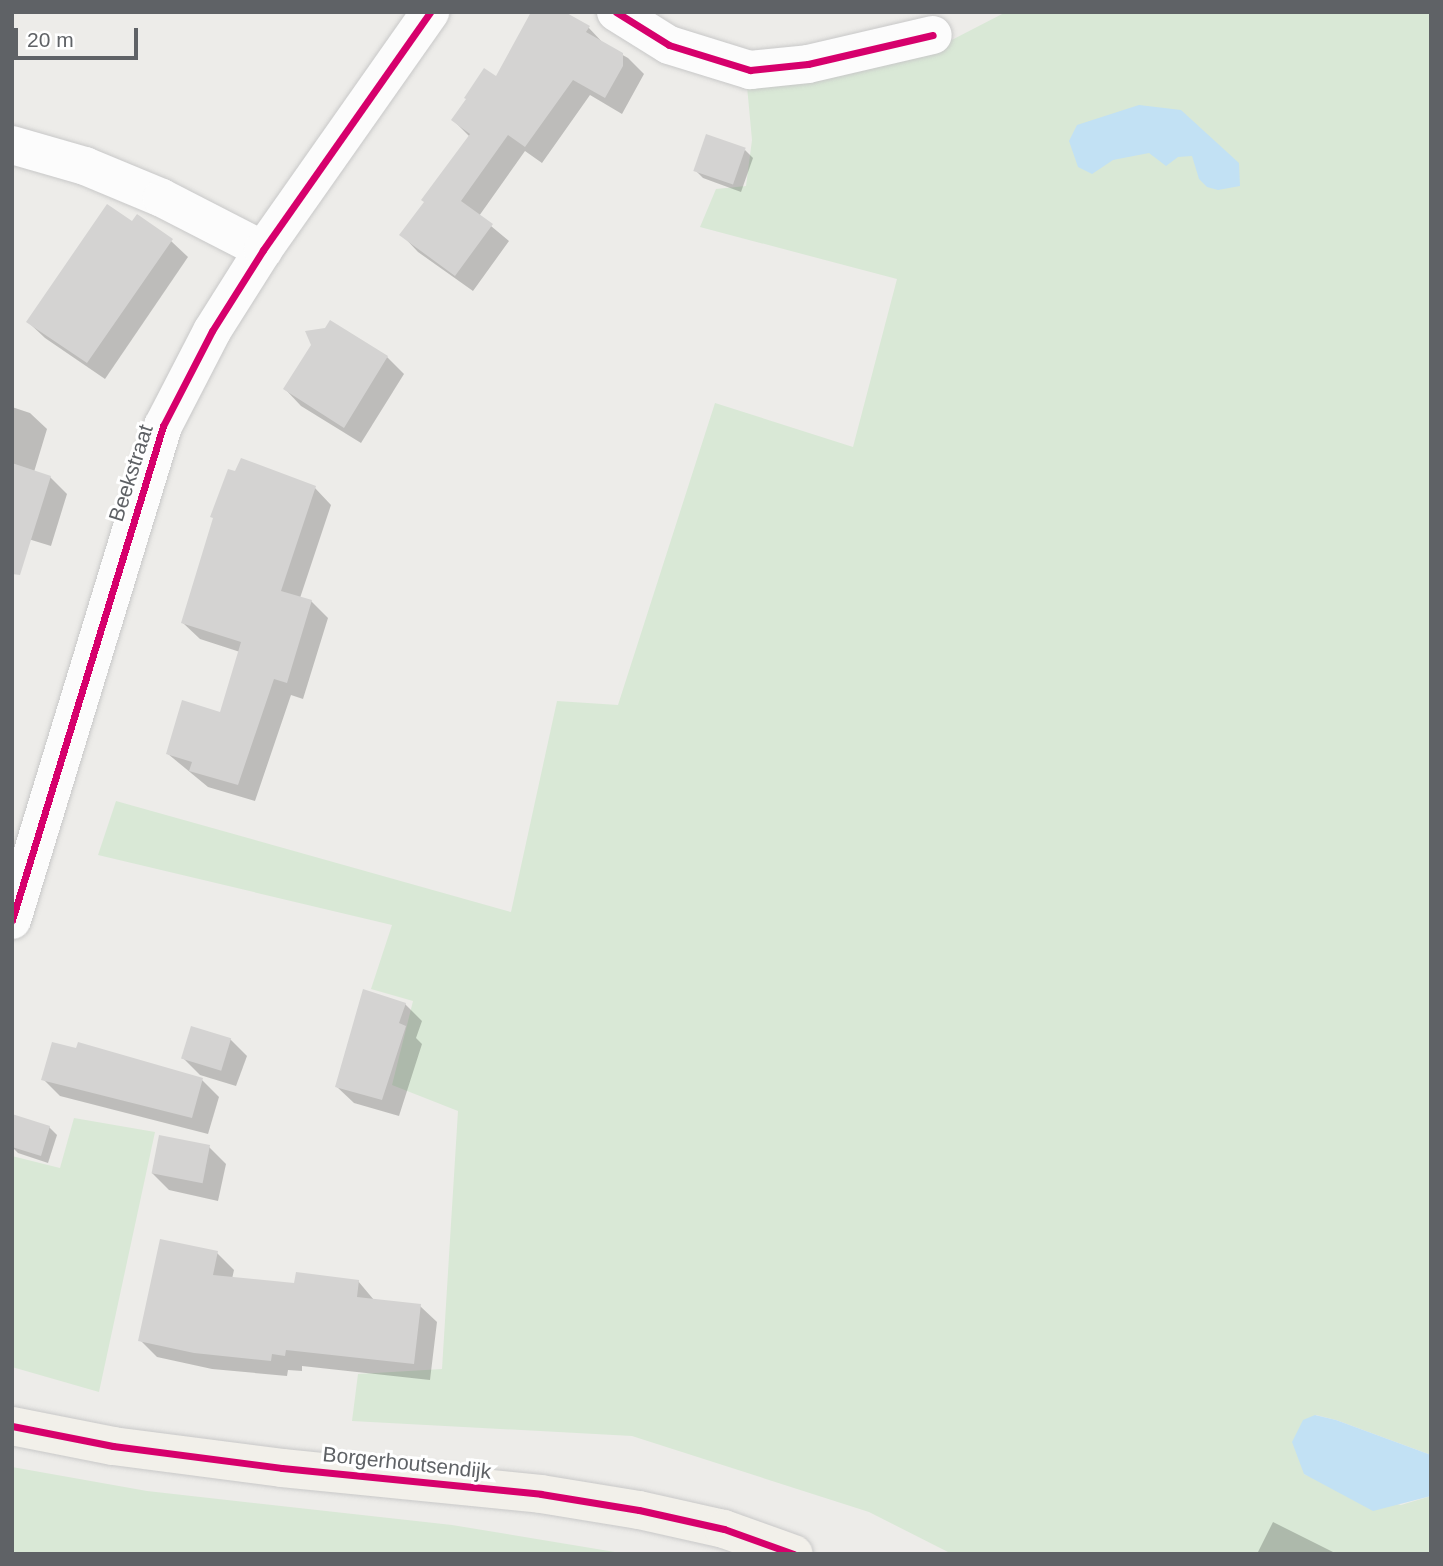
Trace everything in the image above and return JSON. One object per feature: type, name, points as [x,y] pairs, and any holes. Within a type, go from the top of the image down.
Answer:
[{"type":"main road","name":"Borgerhoutsendijk","points":[[12,1426],[139,1450],[282,1468],[541,1494],[639,1510],[724,1529],[794,1554]]},
{"type":"street","name":"Beekstraat","points":[[12,920],[163,426],[212,331],[263,250],[430,12]]},
{"type":"street","points":[[615,12],[669,45],[750,70],[808,64],[933,35]]},
{"type":"street","points":[[12,145],[85,166],[162,198],[263,250]]},
{"type":"green space","points":[[1006,12],[1431,12],[1431,1455],[1316,1415],[1304,1474],[1331,1486],[1401,1505],[1431,1496],[1431,1554],[952,1554],[869,1512],[632,1436],[352,1421],[358,1374],[442,1369],[458,1111],[392,1085],[413,1001],[371,989],[392,925],[98,855],[116,801],[511,912],[557,701],[618,705],[715,403],[853,447],[897,279],[700,227],[716,189],[746,186],[752,140],[747,86],[942,45]]},
{"type":"green space","points":[[74,1118],[155,1132],[99,1392],[12,1367],[12,1156],[60,1168]]},
{"type":"green space","points":[[12,1467],[147,1491],[452,1525],[627,1554],[12,1554]]},
{"type":"water","points":[[1139,105],[1181,110],[1239,163],[1240,186],[1218,190],[1207,187],[1199,179],[1192,156],[1178,157],[1166,166],[1149,153],[1113,160],[1092,174],[1078,167],[1069,141],[1077,125]]},
{"type":"water","points":[[1315,1415],[1336,1420],[1431,1455],[1431,1496],[1373,1511],[1304,1474],[1292,1442],[1303,1420]]},
{"type":"building","points":[[531,12],[565,12],[590,26],[586,32],[623,53],[623,66],[605,98],[573,80],[525,147],[508,135],[461,201],[493,224],[455,276],[399,235],[424,202],[421,200],[470,134],[451,120],[466,99],[464,98],[484,68],[496,76]]},
{"type":"building","points":[[706,134],[746,148],[733,185],[693,171]]},
{"type":"building","points":[[107,204],[132,221],[137,214],[173,239],[87,363],[26,322]]},
{"type":"building","points":[[330,320],[388,356],[344,428],[283,389],[311,345],[305,331],[325,328]]},
{"type":"building","points":[[241,458],[316,486],[281,591],[312,600],[287,683],[274,679],[238,785],[189,771],[192,762],[166,754],[182,700],[220,712],[241,642],[181,623],[213,518],[210,517],[228,469],[235,471]]},
{"type":"building","points":[[12,463],[51,476],[20,575],[12,574]]},
{"type":"building","points":[[363,989],[406,1003],[399,1023],[406,1026],[382,1100],[335,1087]]},
{"type":"building","points":[[191,1026],[231,1038],[221,1071],[181,1059]]},
{"type":"building","points":[[52,1042],[76,1048],[78,1042],[203,1078],[192,1118],[41,1080]]},
{"type":"building","points":[[12,1114],[50,1126],[41,1156],[12,1147]]},
{"type":"building","points":[[159,1135],[210,1145],[203,1183],[152,1173]]},
{"type":"building","points":[[160,1239],[218,1251],[213,1275],[294,1283],[296,1272],[359,1280],[357,1297],[421,1304],[414,1364],[286,1350],[285,1356],[272,1354],[271,1361],[194,1353],[138,1341]]},
{"type":"cycle path","points":[[12,920],[163,426],[212,331],[263,250],[430,12]]},
{"type":"cycle path","points":[[616,12],[669,45],[750,70],[808,64],[933,35]]},
{"type":"cycle path","points":[[12,1426],[113,1446],[282,1468],[541,1494],[639,1510],[724,1529],[794,1554]]}]
